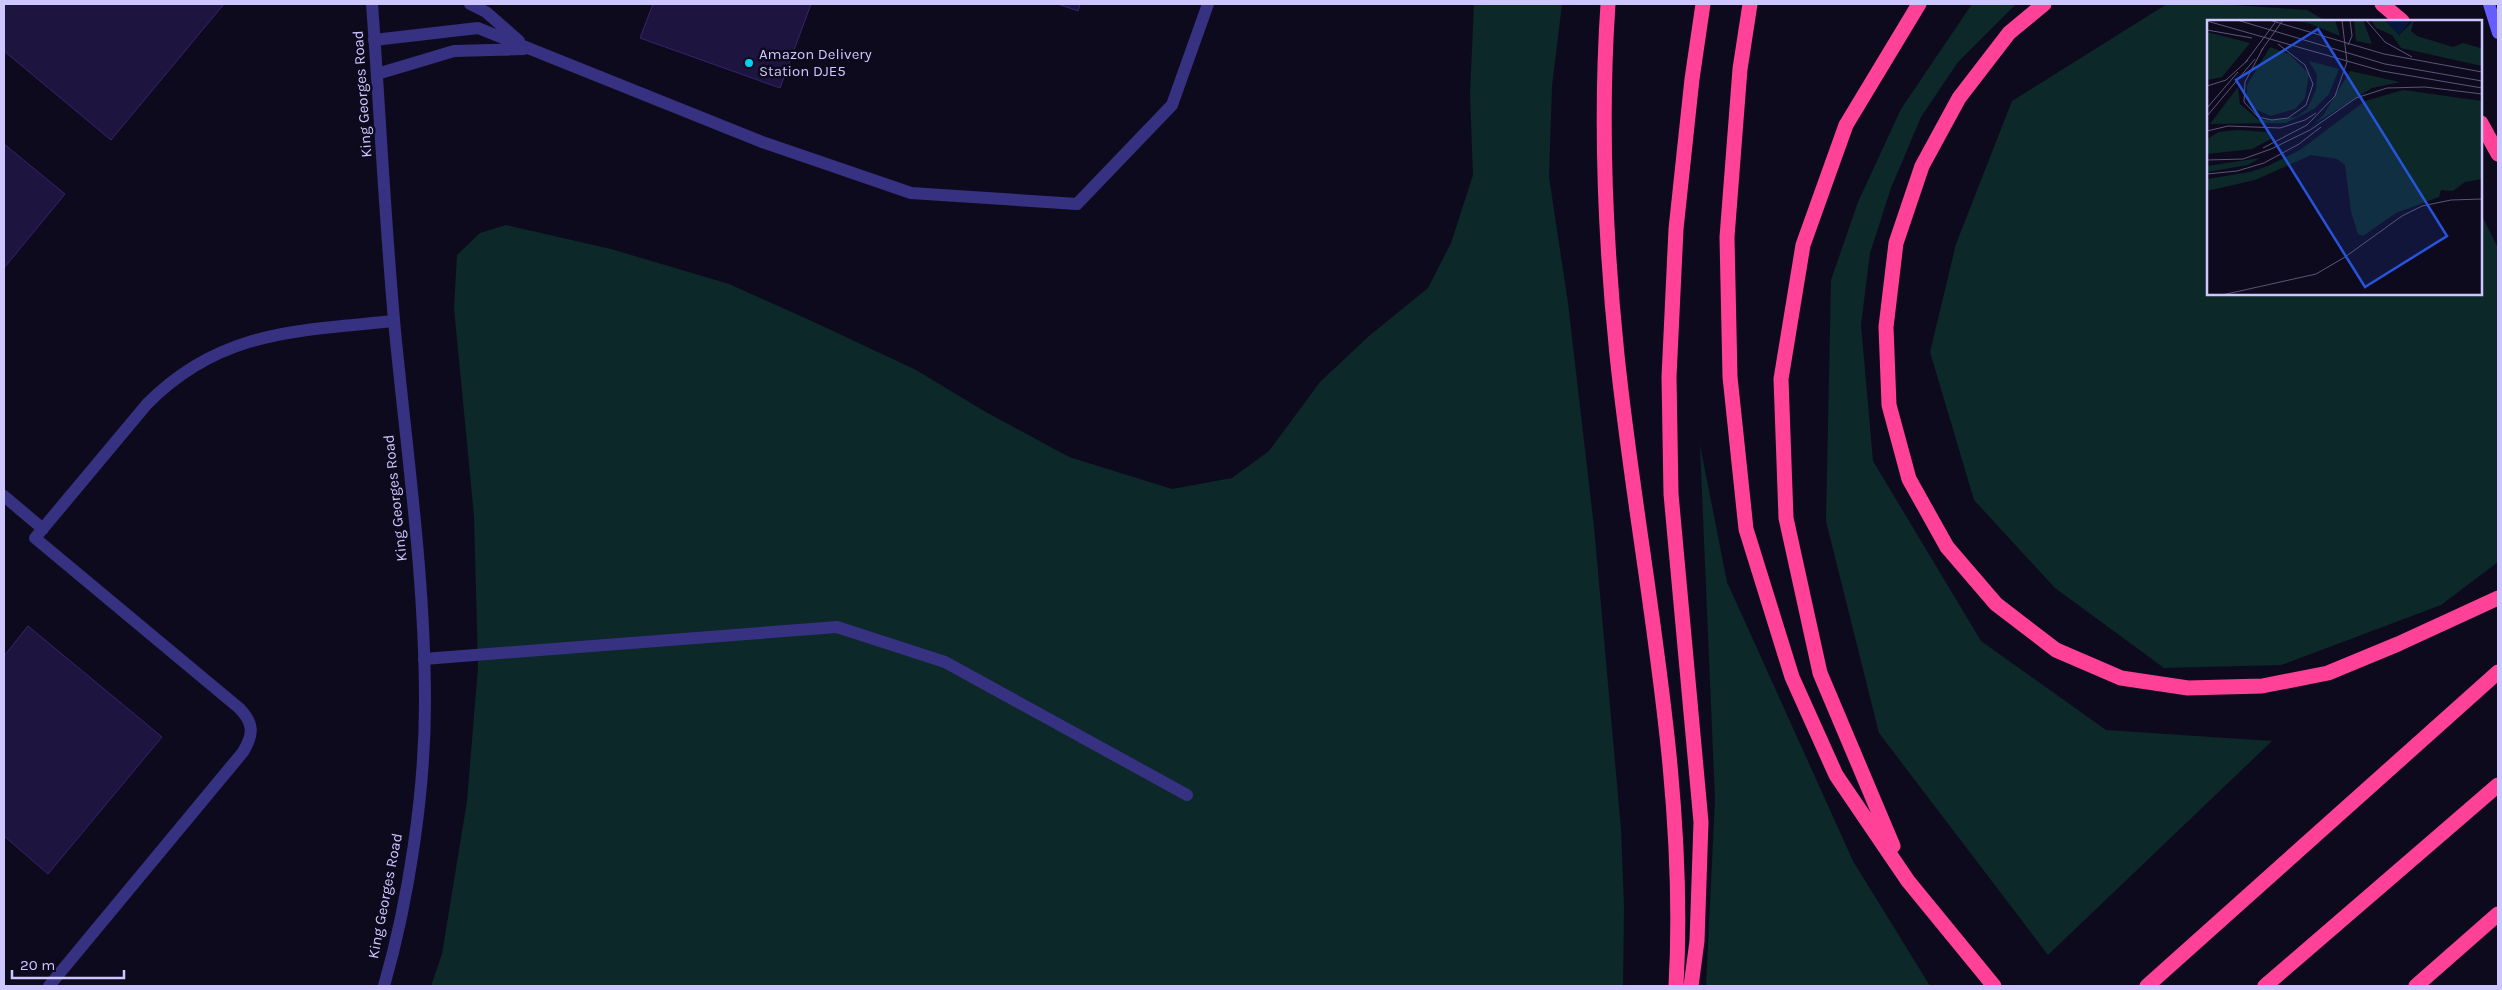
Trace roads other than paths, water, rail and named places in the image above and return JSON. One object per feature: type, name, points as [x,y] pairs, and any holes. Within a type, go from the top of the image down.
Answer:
[{"type":"highway","points":[[1608,4],[1604,60],[1604,204],[1617,356],[1665,716],[1674,822],[1679,927],[1676,986]]},
{"type":"highway","points":[[1691,986],[1697,941],[1702,822],[1671,494],[1669,377],[1676,229],[1692,79],[1703,4]]},
{"type":"highway","points":[[1750,4],[1740,69],[1727,237],[1730,376],[1746,529],[1792,677],[1832,766],[1908,881],[1994,986]]},
{"type":"highway","points":[[1908,881],[1820,673],[1786,518],[1781,379],[1803,245],[1846,125],[1919,4]]},
{"type":"highway","points":[[2044,4],[2009,33],[1960,98],[1922,166],[1896,243],[1886,327],[1890,405],[1910,479],[1947,547],[1996,604],[2056,650],[2122,678],[2188,688],[2262,686],[2328,673],[2398,644],[2498,598]]},
{"type":"highway","points":[[2382,4],[2401,20]]},
{"type":"highway","points":[[2482,125],[2498,154]]},
{"type":"highway","points":[[2147,986],[2498,672]]},
{"type":"highway","points":[[2265,986],[2498,785]]},
{"type":"highway","points":[[2416,986],[2498,914]]},
{"type":"main road","points":[[2489,4],[2498,32]]},
{"type":"street","name":"King Georges Road","points":[[372,4],[394,321],[418,568],[425,704],[419,796],[405,887],[384,986]]},
{"type":"street","points":[[470,4],[486,12],[529,49]]},
{"type":"street","points":[[374,40],[478,28],[762,142],[911,193],[1077,204],[1172,105],[1208,4]]},
{"type":"street","points":[[377,74],[454,51],[529,49]]},
{"type":"street","points":[[48,986],[243,752],[249,741],[252,729],[249,718],[239,708],[35,538],[147,404],[163,388],[199,362],[241,343],[266,336],[394,321]]},
{"type":"street","points":[[4,496],[43,529]]},
{"type":"street","points":[[424,659],[837,627],[944,662],[1187,795]]},
{"type":"place","name":"Amazon Delivery Station DJE5","points":[[749,63]]}]
